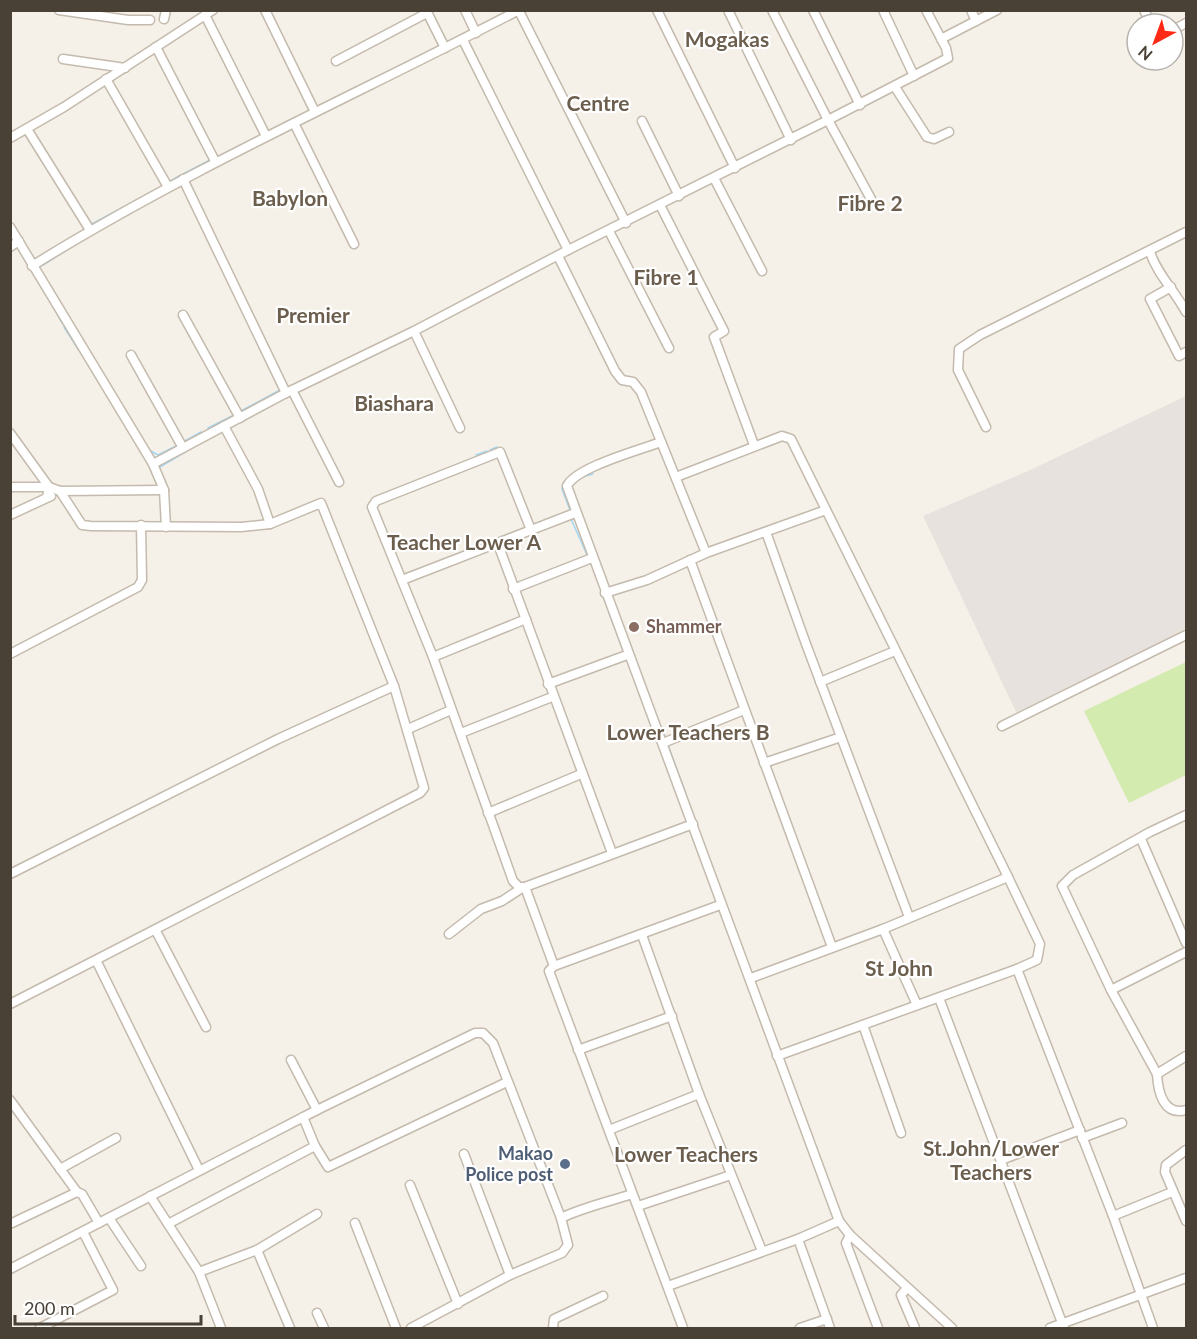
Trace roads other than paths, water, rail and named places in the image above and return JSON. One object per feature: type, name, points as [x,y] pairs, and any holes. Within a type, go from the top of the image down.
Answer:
[{"type":"street","points":[[59,10],[128,20],[150,20]]},
{"type":"street","points":[[265,10],[315,112]]},
{"type":"street","points":[[465,10],[476,33]]},
{"type":"street","points":[[657,10],[735,168]]},
{"type":"street","points":[[772,10],[871,199]]},
{"type":"street","points":[[813,10],[860,105]]},
{"type":"street","points":[[883,10],[914,76]]},
{"type":"street","points":[[153,464],[289,392],[791,140],[948,58],[927,10]]},
{"type":"street","points":[[970,10],[976,21]]},
{"type":"street","points":[[941,39],[997,10]]},
{"type":"street","points":[[32,266],[90,230],[215,161],[519,11],[626,223]]},
{"type":"street","points":[[731,11],[791,140]]},
{"type":"street","points":[[336,61],[426,12],[445,48]]},
{"type":"street","points":[[10,138],[126,68],[209,13],[266,136]]},
{"type":"street","points":[[463,40],[568,250]]},
{"type":"street","points":[[156,47],[215,161]]},
{"type":"street","points":[[63,59],[126,68]]},
{"type":"street","points":[[106,79],[168,187]]},
{"type":"street","points":[[895,87],[927,137],[934,139],[950,132]]},
{"type":"street","points":[[642,121],[679,196]]},
{"type":"street","points":[[294,123],[354,244]]},
{"type":"street","points":[[27,129],[90,230]]},
{"type":"street","points":[[714,178],[762,271]]},
{"type":"street","points":[[183,179],[289,392],[339,482]]},
{"type":"street","points":[[660,205],[723,331],[714,337],[754,445]]},
{"type":"street","points":[[10,227],[153,464],[164,490],[166,527]]},
{"type":"street","points":[[609,231],[669,348]]},
{"type":"street","points":[[986,427],[958,370],[960,349],[980,335],[1186,232]]},
{"type":"street","points":[[10,247],[19,241]]},
{"type":"street","points":[[1150,252],[1186,312]]},
{"type":"street","points":[[558,256],[615,371],[622,380],[637,386],[706,553]]},
{"type":"street","points":[[1171,287],[1150,299],[1179,356],[1186,352]]},
{"type":"street","points":[[183,315],[240,418]]},
{"type":"street","points":[[414,331],[460,428]]},
{"type":"street","points":[[131,355],[183,448]]},
{"type":"street","points":[[225,426],[258,489],[270,524]]},
{"type":"street","points":[[10,433],[49,487],[47,497]]},
{"type":"street","points":[[676,477],[754,445],[788,436],[1040,944],[1037,960],[1017,969],[777,1056]]},
{"type":"street","points":[[662,442],[574,477],[567,486],[575,513],[627,656],[663,743],[720,905],[751,978],[777,1056],[839,1221],[850,1235],[952,1329]]},
{"type":"street","points":[[531,530],[500,452],[373,503],[372,507],[433,657],[513,881],[524,887],[554,966]]},
{"type":"street","points":[[10,487],[49,487],[60,492],[82,525],[166,527],[270,524],[284,521],[314,505],[323,506],[394,686],[423,784],[423,791],[156,931],[10,1004]]},
{"type":"street","points":[[10,515],[60,492],[164,490]]},
{"type":"street","points":[[605,592],[647,580],[706,553],[826,510]]},
{"type":"street","points":[[402,580],[575,513]]},
{"type":"street","points":[[10,654],[138,587],[142,580],[141,525]]},
{"type":"street","points":[[766,532],[909,917]]},
{"type":"street","points":[[498,544],[552,697],[612,853]]},
{"type":"street","points":[[513,589],[592,558]]},
{"type":"street","points":[[690,560],[832,947]]},
{"type":"street","points":[[433,657],[526,619]]},
{"type":"street","points":[[1002,726],[1186,635]]},
{"type":"street","points":[[820,682],[895,651]]},
{"type":"street","points":[[548,684],[627,656]]},
{"type":"street","points":[[10,874],[278,739],[394,686]]},
{"type":"street","points":[[461,733],[552,697]]},
{"type":"street","points":[[408,729],[451,710]]},
{"type":"street","points":[[663,743],[744,710]]},
{"type":"street","points":[[764,763],[841,737]]},
{"type":"street","points":[[488,813],[581,774]]},
{"type":"street","points":[[1186,815],[1073,874],[1062,886],[1111,990],[1157,1074],[1165,1103],[1170,1111],[1176,1113],[1186,1110]]},
{"type":"street","points":[[448,934],[481,909],[502,901],[524,887],[693,825]]},
{"type":"street","points":[[1141,839],[1186,943]]},
{"type":"street","points":[[751,978],[883,929],[1008,877]]},
{"type":"street","points":[[683,1329],[549,971],[554,966],[720,905]]},
{"type":"street","points":[[883,929],[917,1005]]},
{"type":"street","points":[[156,931],[206,1027]]},
{"type":"street","points":[[642,935],[699,1094],[762,1251]]},
{"type":"street","points":[[1111,990],[1186,952]]},
{"type":"street","points":[[96,960],[199,1170]]},
{"type":"street","points":[[1017,969],[1113,1216],[1153,1329]]},
{"type":"street","points":[[939,998],[1064,1327]]},
{"type":"street","points":[[578,1050],[672,1016]]},
{"type":"street","points":[[863,1025],[901,1133]]},
{"type":"street","points":[[10,1269],[317,1110],[475,1033],[483,1033],[493,1044],[561,1218],[568,1245],[562,1252],[510,1275],[411,1329]]},
{"type":"street","points":[[1157,1074],[1186,1056]]},
{"type":"street","points":[[291,1060],[317,1110]]},
{"type":"street","points":[[303,1117],[315,1146],[328,1167],[507,1082]]},
{"type":"street","points":[[609,1130],[699,1094]]},
{"type":"street","points":[[10,1100],[76,1192],[82,1194],[99,1223]]},
{"type":"street","points":[[1001,1160],[1122,1123]]},
{"type":"street","points":[[60,1169],[116,1138]]},
{"type":"street","points":[[168,1224],[315,1146]]},
{"type":"street","points":[[1186,1150],[1166,1165],[1165,1172],[1186,1221]]},
{"type":"street","points":[[464,1154],[510,1275]]},
{"type":"street","points":[[638,1206],[731,1174]]},
{"type":"street","points":[[410,1185],[458,1304]]},
{"type":"street","points":[[10,1224],[76,1192]]},
{"type":"street","points":[[1113,1216],[1172,1192]]},
{"type":"street","points":[[561,1218],[581,1208],[590,1208],[632,1194]]},
{"type":"street","points":[[150,1196],[199,1272],[221,1329]]},
{"type":"street","points":[[199,1272],[257,1250],[317,1214]]},
{"type":"street","points":[[109,1218],[141,1266]]},
{"type":"street","points":[[668,1286],[798,1239],[839,1221]]},
{"type":"street","points":[[355,1223],[396,1329]]},
{"type":"street","points":[[40,1329],[113,1290],[83,1232]]},
{"type":"street","points":[[850,1235],[846,1243],[878,1329]]},
{"type":"street","points":[[798,1239],[830,1329]]},
{"type":"street","points":[[257,1250],[290,1329]]},
{"type":"street","points":[[1050,1329],[1064,1327],[1186,1278]]},
{"type":"street","points":[[907,1288],[901,1295],[915,1329]]},
{"type":"street","points":[[553,1329],[554,1319],[603,1296]]},
{"type":"street","points":[[317,1313],[324,1329]]},
{"type":"street","points":[[800,1329],[827,1319]]},
{"type":"waterway","points":[[183,174],[210,160]]},
{"type":"waterway","points":[[169,182],[179,176]]},
{"type":"waterway","points":[[90,225],[163,186]]},
{"type":"waterway","points":[[43,265],[70,248]]},
{"type":"waterway","points":[[32,272],[41,286]]},
{"type":"waterway","points":[[53,306],[62,323]]},
{"type":"waterway","points":[[64,327],[78,349]]},
{"type":"waterway","points":[[81,353],[85,359]]},
{"type":"waterway","points":[[241,411],[280,390]]},
{"type":"waterway","points":[[208,428],[232,416]]},
{"type":"waterway","points":[[185,441],[201,432]]},
{"type":"waterway","points":[[151,451],[158,455],[178,445]]},
{"type":"waterway","points":[[490,450],[497,447]]},
{"type":"waterway","points":[[476,455],[487,451]]},
{"type":"waterway","points":[[160,467],[185,452]]},
{"type":"waterway","points":[[582,477],[593,474]]},
{"type":"waterway","points":[[563,483],[562,489],[570,510]]},
{"type":"waterway","points":[[571,519],[588,557]]},
{"type":"waterway","points":[[603,597],[607,606]]},
{"type":"waterway","points":[[609,613],[624,653]]},
{"type":"waterway","points":[[627,659],[630,668]]},
{"type":"waterway","points":[[659,723],[665,736]]},
{"type":"waterway","points":[[668,745],[680,778]]},
{"type":"waterway","points":[[681,780],[683,786]]},
{"type":"waterway","points":[[684,788],[687,798]]},
{"type":"waterway","points":[[713,892],[716,902]]},
{"type":"waterway","points":[[719,910],[725,925]]},
{"type":"waterway","points":[[546,967],[547,980]]},
{"type":"waterway","points":[[549,985],[552,991]]},
{"type":"waterway","points":[[685,1043],[688,1051]]},
{"type":"waterway","points":[[691,1059],[696,1072]]},
{"type":"place","name":"Shammer","points":[[634,627]]},
{"type":"place","name":"Makao Police post","points":[[565,1164]]},
{"type":"district","name":"Mogakas","points":[[727,40]]},
{"type":"district","name":"Centre","points":[[598,104]]},
{"type":"district","name":"Babylon","points":[[290,199]]},
{"type":"district","name":"Fibre 2","points":[[870,204]]},
{"type":"district","name":"Fibre 1","points":[[666,278]]},
{"type":"district","name":"Premier","points":[[313,316]]},
{"type":"district","name":"Biashara","points":[[394,404]]},
{"type":"district","name":"Teacher Lower A","points":[[464,543]]},
{"type":"district","name":"Lower Teachers B","points":[[688,733]]},
{"type":"district","name":"St John","points":[[899,969]]},
{"type":"district","name":"Lower Teachers","points":[[686,1155]]},
{"type":"district","name":"St.John/Lower Teachers","points":[[991,1161]]}]
